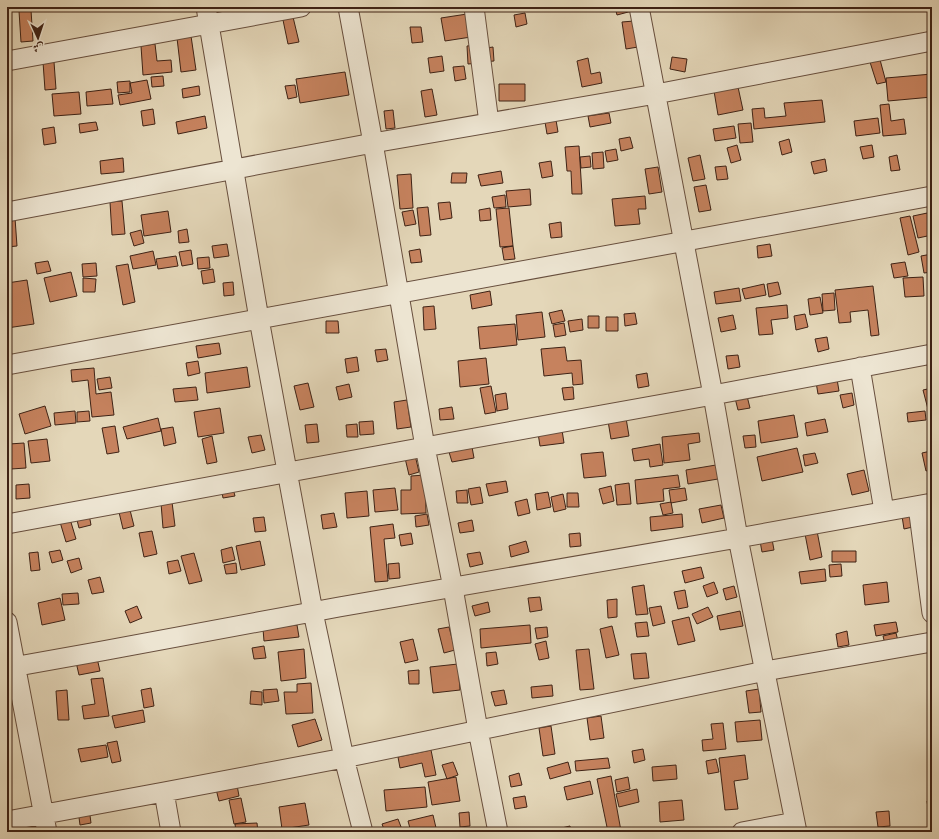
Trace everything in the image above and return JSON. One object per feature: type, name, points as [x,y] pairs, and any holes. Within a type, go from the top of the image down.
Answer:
[{"type":"street","points":[[7,61],[208,16],[301,7]]},
{"type":"street","points":[[348,7],[373,143],[398,293],[498,832]]},
{"type":"street","points":[[474,7],[489,123]]},
{"type":"street","points":[[639,7],[713,395],[738,538],[796,827],[742,832]]},
{"type":"street","points":[[208,16],[259,319],[313,612],[344,758],[363,832]]},
{"type":"street","points":[[7,212],[373,143],[656,94],[932,41]]},
{"type":"street","points":[[7,365],[932,196]]},
{"type":"street","points":[[7,524],[932,354]]},
{"type":"street","points":[[860,367],[884,511]]},
{"type":"street","points":[[11,667],[102,652],[382,599],[453,588],[925,504],[932,613]]},
{"type":"street","points":[[7,622],[11,667],[45,823]]},
{"type":"street","points":[[7,821],[45,823],[164,792],[344,758],[765,671],[932,642]]},
{"type":"street","points":[[164,792],[171,832]]},
{"type":"building","points":[[615,7],[631,7],[632,11],[617,15]]},
{"type":"building","points":[[31,10],[33,41],[21,42],[19,11]]},
{"type":"building","points":[[525,13],[527,24],[516,27],[514,15]]},
{"type":"building","points":[[467,14],[471,37],[445,41],[441,18]]},
{"type":"building","points":[[293,17],[299,42],[288,44],[283,20]]},
{"type":"building","points":[[634,21],[638,47],[626,49],[622,22]]},
{"type":"building","points":[[410,27],[421,27],[423,42],[412,43]]},
{"type":"building","points":[[191,36],[196,70],[181,72],[177,38]]},
{"type":"building","points":[[155,44],[157,61],[171,60],[172,72],[143,75],[141,46]]},
{"type":"building","points":[[478,45],[480,63],[468,64],[467,46]]},
{"type":"building","points":[[493,47],[494,61],[482,62],[480,49]]},
{"type":"building","points":[[442,56],[444,71],[430,73],[428,58]]},
{"type":"building","points":[[879,56],[886,82],[877,84],[869,59]]},
{"type":"building","points":[[672,57],[687,59],[685,72],[670,69]]},
{"type":"building","points":[[588,58],[591,74],[600,72],[602,83],[582,87],[577,61]]},
{"type":"building","points":[[43,62],[54,62],[56,89],[45,90]]},
{"type":"building","points":[[464,66],[466,79],[455,81],[453,67]]},
{"type":"building","points":[[345,72],[349,95],[300,103],[296,79]]},
{"type":"building","points":[[932,74],[932,97],[888,101],[886,78]]},
{"type":"building","points":[[163,76],[164,86],[152,87],[151,77]]},
{"type":"building","points":[[147,80],[151,99],[120,105],[118,95],[132,93],[130,83]]},
{"type":"building","points":[[130,81],[130,92],[118,93],[117,82]]},
{"type":"building","points":[[499,84],[525,84],[525,101],[499,101]]},
{"type":"building","points":[[295,85],[297,97],[288,99],[285,86]]},
{"type":"building","points":[[199,86],[200,95],[183,98],[182,89]]},
{"type":"building","points":[[738,87],[743,110],[718,115],[714,91]]},
{"type":"building","points":[[111,89],[113,104],[87,106],[86,92]]},
{"type":"building","points":[[432,89],[437,115],[425,117],[421,91]]},
{"type":"building","points":[[79,92],[81,114],[54,116],[52,94]]},
{"type":"building","points":[[822,100],[825,122],[754,129],[752,109],[764,108],[765,118],[786,116],[784,103]]},
{"type":"building","points":[[7,102],[9,102],[11,124],[7,124]]},
{"type":"building","points":[[889,104],[891,121],[904,119],[906,134],[883,136],[880,105]]},
{"type":"building","points":[[153,109],[155,124],[143,126],[141,111]]},
{"type":"building","points":[[393,110],[395,128],[386,129],[384,111]]},
{"type":"building","points":[[609,113],[611,123],[590,127],[588,116]]},
{"type":"building","points":[[205,116],[207,128],[178,134],[176,122]]},
{"type":"building","points":[[878,118],[880,133],[856,136],[854,121]]},
{"type":"building","points":[[556,120],[558,132],[547,134],[545,122]]},
{"type":"building","points":[[96,122],[98,130],[80,133],[79,124]]},
{"type":"building","points":[[751,123],[753,142],[740,143],[738,124]]},
{"type":"building","points":[[734,126],[736,138],[715,141],[713,129]]},
{"type":"building","points":[[54,127],[56,143],[44,145],[42,129]]},
{"type":"building","points":[[630,137],[633,148],[621,151],[619,139]]},
{"type":"building","points":[[789,139],[792,152],[782,155],[779,142]]},
{"type":"building","points":[[737,145],[741,160],[731,163],[727,148]]},
{"type":"building","points":[[872,145],[874,157],[863,159],[860,147]]},
{"type":"building","points":[[579,146],[582,194],[572,194],[571,171],[567,171],[565,147]]},
{"type":"building","points":[[616,149],[618,160],[607,162],[605,151]]},
{"type":"building","points":[[603,152],[604,168],[593,169],[592,153]]},
{"type":"building","points":[[700,155],[705,179],[693,181],[688,158]]},
{"type":"building","points":[[897,155],[900,170],[891,171],[889,157]]},
{"type":"building","points":[[590,156],[591,167],[581,168],[580,157]]},
{"type":"building","points":[[123,158],[124,172],[101,174],[100,161]]},
{"type":"building","points":[[825,159],[827,171],[814,174],[811,162]]},
{"type":"building","points":[[551,161],[553,176],[542,178],[539,163]]},
{"type":"building","points":[[726,166],[728,179],[717,180],[715,167]]},
{"type":"building","points":[[658,167],[662,192],[649,194],[645,169]]},
{"type":"building","points":[[501,171],[503,183],[481,186],[478,175]]},
{"type":"building","points":[[452,173],[467,173],[466,183],[451,183]]},
{"type":"building","points":[[411,174],[413,208],[400,209],[397,175]]},
{"type":"building","points":[[706,185],[711,210],[699,212],[694,187]]},
{"type":"building","points":[[530,189],[531,205],[508,207],[506,191]]},
{"type":"building","points":[[505,195],[506,207],[494,208],[492,197]]},
{"type":"building","points":[[645,196],[646,209],[638,209],[640,224],[615,226],[612,199]]},
{"type":"building","points":[[122,201],[125,234],[112,235],[110,202]]},
{"type":"building","points":[[450,202],[452,218],[440,220],[438,203]]},
{"type":"building","points":[[428,207],[431,235],[420,236],[417,208]]},
{"type":"building","points":[[490,208],[491,220],[480,221],[479,210]]},
{"type":"building","points":[[509,208],[513,246],[500,247],[496,209]]},
{"type":"building","points":[[413,210],[416,224],[405,226],[402,212]]},
{"type":"building","points":[[168,211],[171,232],[144,236],[141,215]]},
{"type":"building","points":[[932,212],[932,235],[918,238],[913,216]]},
{"type":"building","points":[[910,216],[919,252],[908,255],[900,218]]},
{"type":"building","points":[[7,218],[15,218],[17,246],[7,247]]},
{"type":"building","points":[[561,222],[562,237],[551,238],[549,224]]},
{"type":"building","points":[[187,229],[189,242],[179,243],[178,231]]},
{"type":"building","points":[[141,230],[144,243],[134,246],[130,233]]},
{"type":"building","points":[[227,244],[229,256],[214,258],[212,246]]},
{"type":"building","points":[[770,244],[772,256],[758,258],[757,246]]},
{"type":"building","points":[[513,246],[515,259],[504,260],[502,248]]},
{"type":"building","points":[[420,249],[422,262],[411,263],[409,251]]},
{"type":"building","points":[[191,250],[193,264],[182,266],[179,252]]},
{"type":"building","points":[[153,251],[156,265],[133,269],[130,256]]},
{"type":"building","points":[[932,254],[932,272],[924,273],[921,256]]},
{"type":"building","points":[[176,256],[178,266],[158,269],[156,259]]},
{"type":"building","points":[[209,257],[210,268],[198,269],[197,258]]},
{"type":"building","points":[[48,261],[51,271],[37,274],[35,263]]},
{"type":"building","points":[[905,262],[908,276],[894,278],[891,264]]},
{"type":"building","points":[[96,263],[97,276],[83,277],[82,264]]},
{"type":"building","points":[[128,264],[135,302],[123,305],[116,266]]},
{"type":"building","points":[[213,269],[215,282],[203,284],[201,271]]},
{"type":"building","points":[[71,272],[77,296],[50,302],[44,278]]},
{"type":"building","points":[[923,277],[924,296],[905,297],[903,278]]},
{"type":"building","points":[[83,278],[96,279],[95,292],[83,292]]},
{"type":"building","points":[[27,280],[34,324],[7,328],[7,283]]},
{"type":"building","points":[[233,282],[234,295],[224,296],[223,283]]},
{"type":"building","points":[[778,282],[781,294],[769,297],[767,284]]},
{"type":"building","points":[[764,284],[766,295],[745,299],[742,289]]},
{"type":"building","points":[[873,286],[879,335],[871,336],[868,310],[850,312],[851,322],[839,323],[835,290]]},
{"type":"building","points":[[739,288],[741,301],[716,304],[714,292]]},
{"type":"building","points":[[490,291],[492,305],[472,309],[470,295]]},
{"type":"building","points":[[834,293],[835,310],[823,311],[822,294]]},
{"type":"building","points":[[820,297],[823,313],[810,315],[808,299]]},
{"type":"building","points":[[787,305],[788,318],[771,320],[773,334],[759,335],[756,308]]},
{"type":"building","points":[[434,306],[436,329],[424,330],[423,307]]},
{"type":"building","points":[[562,310],[565,321],[552,324],[549,313]]},
{"type":"building","points":[[542,312],[545,337],[518,340],[516,315]]},
{"type":"building","points":[[635,313],[637,324],[625,326],[624,314]]},
{"type":"building","points":[[805,314],[808,327],[796,330],[794,316]]},
{"type":"building","points":[[733,315],[736,329],[721,332],[718,318]]},
{"type":"building","points":[[588,316],[599,316],[599,328],[588,328]]},
{"type":"building","points":[[606,317],[618,317],[618,331],[606,331]]},
{"type":"building","points":[[582,319],[583,330],[570,332],[568,321]]},
{"type":"building","points":[[326,321],[338,321],[339,333],[326,333]]},
{"type":"building","points":[[564,323],[566,335],[555,337],[553,325]]},
{"type":"building","points":[[515,324],[517,345],[480,349],[478,327]]},
{"type":"building","points":[[827,337],[829,349],[818,352],[815,339]]},
{"type":"building","points":[[219,343],[221,354],[198,358],[196,346]]},
{"type":"building","points":[[565,347],[567,361],[581,360],[583,384],[573,385],[572,373],[544,376],[541,349]]},
{"type":"building","points":[[386,349],[388,360],[377,362],[375,350]]},
{"type":"building","points":[[738,355],[740,367],[728,369],[726,356]]},
{"type":"building","points":[[357,357],[359,371],[347,373],[345,359]]},
{"type":"building","points":[[486,358],[489,384],[460,387],[458,361]]},
{"type":"building","points":[[198,361],[200,373],[188,376],[186,363]]},
{"type":"building","points":[[247,367],[250,387],[207,393],[205,373]]},
{"type":"building","points":[[94,368],[96,394],[111,392],[114,415],[92,417],[88,380],[72,382],[71,370]]},
{"type":"building","points":[[647,373],[649,386],[638,388],[636,375]]},
{"type":"building","points":[[110,377],[112,388],[99,390],[97,379]]},
{"type":"building","points":[[837,379],[839,391],[818,394],[816,382]]},
{"type":"building","points":[[7,383],[10,383],[10,396],[7,397]]},
{"type":"building","points":[[308,383],[314,407],[300,410],[294,386]]},
{"type":"building","points":[[349,384],[352,397],[339,400],[336,387]]},
{"type":"building","points":[[491,386],[496,412],[485,414],[480,388]]},
{"type":"building","points":[[196,387],[198,400],[175,402],[173,389]]},
{"type":"building","points":[[573,387],[574,399],[564,400],[562,388]]},
{"type":"building","points":[[932,388],[932,412],[929,413],[923,390]]},
{"type":"building","points":[[506,393],[508,409],[497,411],[495,395]]},
{"type":"building","points":[[852,393],[854,405],[843,408],[840,395]]},
{"type":"building","points":[[747,396],[750,408],[738,410],[735,398]]},
{"type":"building","points":[[407,400],[411,427],[397,429],[394,402]]},
{"type":"building","points":[[45,406],[51,426],[25,434],[19,414]]},
{"type":"building","points":[[452,407],[454,419],[440,420],[439,409]]},
{"type":"building","points":[[220,408],[224,433],[198,437],[194,412]]},
{"type":"building","points":[[75,411],[76,423],[55,425],[54,413]]},
{"type":"building","points":[[89,411],[90,421],[77,422],[77,412]]},
{"type":"building","points":[[925,411],[926,420],[908,422],[907,413]]},
{"type":"building","points":[[794,415],[798,437],[761,443],[758,421]]},
{"type":"building","points":[[158,418],[161,431],[127,439],[123,427]]},
{"type":"building","points":[[626,418],[629,436],[611,439],[608,421]]},
{"type":"building","points":[[825,419],[828,432],[807,436],[805,423]]},
{"type":"building","points":[[373,421],[374,434],[360,435],[359,422]]},
{"type":"building","points":[[317,424],[319,442],[307,443],[305,425]]},
{"type":"building","points":[[357,424],[358,437],[347,437],[346,425]]},
{"type":"building","points":[[115,426],[119,452],[107,454],[102,428]]},
{"type":"building","points":[[173,427],[176,443],[164,446],[161,429]]},
{"type":"building","points":[[562,430],[564,443],[540,446],[538,433]]},
{"type":"building","points":[[699,433],[700,442],[688,444],[690,460],[664,463],[662,437]]},
{"type":"building","points":[[261,435],[265,450],[252,453],[248,437]]},
{"type":"building","points":[[755,435],[756,447],[745,448],[743,436]]},
{"type":"building","points":[[212,436],[217,462],[207,464],[202,439]]},
{"type":"building","points":[[47,439],[50,461],[31,463],[28,441]]},
{"type":"building","points":[[24,443],[26,468],[11,469],[9,444]]},
{"type":"building","points":[[660,444],[663,465],[650,467],[649,459],[634,461],[632,449]]},
{"type":"building","points":[[472,447],[474,458],[452,462],[449,452]]},
{"type":"building","points":[[797,448],[803,472],[762,481],[757,457]]},
{"type":"building","points":[[931,451],[932,469],[926,471],[922,453]]},
{"type":"building","points":[[603,452],[606,476],[584,478],[581,454]]},
{"type":"building","points":[[815,453],[818,463],[805,466],[803,455]]},
{"type":"building","points":[[415,455],[419,472],[409,475],[405,458]]},
{"type":"building","points":[[716,465],[718,479],[688,484],[686,470]]},
{"type":"building","points":[[864,470],[869,491],[852,495],[847,474]]},
{"type":"building","points":[[425,475],[426,513],[401,514],[401,490],[411,490],[411,476]]},
{"type":"building","points":[[678,475],[680,487],[663,489],[664,501],[637,504],[635,480]]},
{"type":"building","points":[[506,481],[508,492],[489,496],[486,484]]},
{"type":"building","points":[[629,483],[631,504],[617,505],[615,485]]},
{"type":"building","points":[[29,484],[30,498],[16,499],[16,485]]},
{"type":"building","points":[[232,485],[235,496],[223,498],[221,487]]},
{"type":"building","points":[[611,486],[614,501],[603,504],[599,489]]},
{"type":"building","points":[[480,487],[483,503],[471,505],[468,489]]},
{"type":"building","points":[[395,488],[398,510],[375,512],[373,490]]},
{"type":"building","points":[[685,488],[687,500],[671,503],[669,490]]},
{"type":"building","points":[[467,490],[468,503],[457,503],[456,491]]},
{"type":"building","points":[[367,491],[369,516],[347,518],[345,493]]},
{"type":"building","points":[[548,492],[551,507],[537,510],[535,494]]},
{"type":"building","points":[[567,493],[578,493],[579,507],[567,507]]},
{"type":"building","points":[[563,494],[566,509],[554,512],[551,497]]},
{"type":"building","points":[[527,499],[530,513],[518,516],[515,502]]},
{"type":"building","points":[[172,502],[175,526],[163,528],[161,503]]},
{"type":"building","points":[[671,502],[673,513],[663,515],[660,504]]},
{"type":"building","points":[[721,505],[724,518],[702,523],[699,509]]},
{"type":"building","points":[[129,506],[134,526],[123,529],[118,508]]},
{"type":"building","points":[[334,513],[337,527],[323,529],[321,515]]},
{"type":"building","points":[[915,513],[917,526],[904,529],[902,516]]},
{"type":"building","points":[[89,514],[91,525],[79,528],[76,516]]},
{"type":"building","points":[[427,514],[429,525],[416,527],[415,516]]},
{"type":"building","points":[[682,514],[683,527],[651,531],[650,517]]},
{"type":"building","points":[[264,517],[266,531],[255,532],[253,518]]},
{"type":"building","points":[[70,519],[76,539],[66,542],[60,522]]},
{"type":"building","points":[[472,520],[474,531],[460,533],[458,523]]},
{"type":"building","points":[[393,524],[395,538],[384,539],[388,581],[375,582],[370,527]]},
{"type":"building","points":[[152,531],[157,554],[144,557],[139,533]]},
{"type":"building","points":[[817,531],[822,557],[810,560],[805,534]]},
{"type":"building","points":[[411,533],[413,544],[401,546],[399,535]]},
{"type":"building","points":[[580,533],[581,546],[570,547],[569,534]]},
{"type":"building","points":[[772,539],[774,550],[762,552],[760,541]]},
{"type":"building","points":[[260,541],[265,565],[241,570],[236,546]]},
{"type":"building","points":[[526,541],[529,552],[511,557],[509,546]]},
{"type":"building","points":[[232,547],[235,560],[223,563],[221,550]]},
{"type":"building","points":[[60,550],[63,560],[52,563],[49,552]]},
{"type":"building","points":[[832,551],[856,551],[856,562],[832,562]]},
{"type":"building","points":[[38,552],[40,570],[31,571],[29,553]]},
{"type":"building","points":[[480,552],[483,564],[470,567],[467,554]]},
{"type":"building","points":[[194,553],[202,581],[189,584],[181,556]]},
{"type":"building","points":[[79,558],[82,569],[71,573],[67,561]]},
{"type":"building","points":[[178,560],[181,571],[169,574],[167,562]]},
{"type":"building","points":[[236,563],[237,573],[226,574],[224,565]]},
{"type":"building","points":[[399,563],[400,578],[389,579],[388,564]]},
{"type":"building","points":[[841,564],[842,576],[830,577],[829,565]]},
{"type":"building","points":[[701,567],[704,578],[685,583],[682,571]]},
{"type":"building","points":[[825,569],[826,581],[801,584],[799,572]]},
{"type":"building","points":[[100,577],[104,592],[92,594],[88,580]]},
{"type":"building","points":[[714,582],[718,593],[707,597],[703,586]]},
{"type":"building","points":[[887,582],[889,602],[865,605],[863,585]]},
{"type":"building","points":[[644,585],[648,614],[636,615],[632,587]]},
{"type":"building","points":[[734,586],[737,597],[726,600],[723,589]]},
{"type":"building","points":[[685,590],[688,607],[678,609],[674,592]]},
{"type":"building","points":[[78,593],[79,604],[63,605],[62,594]]},
{"type":"building","points":[[540,597],[542,610],[530,612],[528,598]]},
{"type":"building","points":[[60,598],[65,620],[42,625],[38,603]]},
{"type":"building","points":[[617,599],[617,617],[608,618],[607,600]]},
{"type":"building","points":[[488,602],[490,612],[475,616],[472,606]]},
{"type":"building","points":[[137,606],[142,618],[130,623],[125,611]]},
{"type":"building","points":[[661,606],[665,623],[653,626],[649,608]]},
{"type":"building","points":[[708,607],[713,617],[697,624],[692,614]]},
{"type":"building","points":[[740,611],[743,626],[720,630],[717,616]]},
{"type":"building","points":[[689,617],[695,641],[678,645],[672,621]]},
{"type":"building","points":[[647,622],[649,636],[637,637],[635,623]]},
{"type":"building","points":[[896,622],[898,632],[876,636],[874,625]]},
{"type":"building","points":[[297,625],[299,637],[264,641],[263,629]]},
{"type":"building","points":[[530,625],[531,643],[481,648],[480,629]]},
{"type":"building","points":[[612,626],[619,655],[606,658],[600,629]]},
{"type":"building","points":[[449,627],[455,650],[444,653],[438,629]]},
{"type":"building","points":[[547,627],[548,637],[537,639],[535,628]]},
{"type":"building","points":[[847,631],[849,645],[838,647],[836,634]]},
{"type":"building","points":[[896,633],[898,641],[885,644],[883,636]]},
{"type":"building","points":[[413,639],[418,660],[405,663],[400,642]]},
{"type":"building","points":[[546,641],[549,658],[539,660],[535,644]]},
{"type":"building","points":[[264,646],[266,658],[254,659],[252,648]]},
{"type":"building","points":[[304,649],[306,678],[281,681],[278,652]]},
{"type":"building","points":[[589,649],[594,689],[580,690],[576,650]]},
{"type":"building","points":[[496,652],[498,664],[487,666],[486,653]]},
{"type":"building","points":[[646,653],[649,678],[634,679],[631,654]]},
{"type":"building","points":[[97,658],[100,671],[79,675],[76,662]]},
{"type":"building","points":[[458,664],[460,690],[433,693],[430,667]]},
{"type":"building","points":[[419,670],[419,684],[409,684],[408,671]]},
{"type":"building","points":[[103,678],[109,716],[84,719],[82,706],[95,704],[91,679]]},
{"type":"building","points":[[311,683],[313,713],[286,714],[284,692],[297,692],[297,684]]},
{"type":"building","points":[[552,685],[553,696],[532,698],[531,687]]},
{"type":"building","points":[[151,688],[154,706],[144,708],[141,690]]},
{"type":"building","points":[[277,689],[279,701],[264,703],[263,690]]},
{"type":"building","points":[[759,689],[761,712],[749,713],[746,691]]},
{"type":"building","points":[[67,690],[69,720],[58,720],[56,691]]},
{"type":"building","points":[[504,690],[507,704],[495,706],[491,692]]},
{"type":"building","points":[[251,691],[262,692],[262,705],[250,704]]},
{"type":"building","points":[[143,710],[145,722],[115,728],[112,716]]},
{"type":"building","points":[[601,716],[604,738],[590,740],[587,718]]},
{"type":"building","points":[[315,719],[322,740],[298,747],[292,725]]},
{"type":"building","points":[[760,720],[762,740],[737,742],[735,722]]},
{"type":"building","points":[[723,723],[726,749],[703,751],[702,740],[713,739],[711,724]]},
{"type":"building","points":[[551,726],[555,754],[543,756],[539,728]]},
{"type":"building","points":[[117,741],[121,761],[112,763],[107,743]]},
{"type":"building","points":[[106,745],[108,757],[81,762],[78,749]]},
{"type":"building","points":[[643,749],[645,760],[634,763],[632,751]]},
{"type":"building","points":[[431,750],[436,775],[425,777],[422,763],[400,768],[398,757]]},
{"type":"building","points":[[745,755],[748,779],[734,781],[738,809],[725,810],[719,758]]},
{"type":"building","points":[[608,758],[610,768],[576,771],[575,761]]},
{"type":"building","points":[[716,759],[719,772],[708,774],[706,761]]},
{"type":"building","points":[[453,762],[458,775],[447,779],[442,765]]},
{"type":"building","points":[[568,762],[571,773],[550,779],[547,768]]},
{"type":"building","points":[[676,765],[677,779],[653,781],[652,767]]},
{"type":"building","points":[[519,773],[522,785],[511,787],[509,776]]},
{"type":"building","points":[[611,776],[621,831],[617,832],[608,832],[597,779]]},
{"type":"building","points":[[456,777],[460,801],[432,805],[428,782]]},
{"type":"building","points":[[628,777],[630,789],[617,792],[615,780]]},
{"type":"building","points":[[590,781],[593,794],[567,800],[564,787]]},
{"type":"building","points":[[237,785],[239,796],[219,801],[216,789]]},
{"type":"building","points":[[425,787],[427,807],[386,811],[384,790]]},
{"type":"building","points":[[637,789],[639,802],[619,807],[616,794]]},
{"type":"building","points":[[525,796],[527,807],[515,809],[513,798]]},
{"type":"building","points":[[241,798],[246,822],[234,824],[229,800]]},
{"type":"building","points":[[682,800],[684,820],[660,822],[659,802]]},
{"type":"building","points":[[927,801],[932,801],[931,829]]},
{"type":"building","points":[[305,803],[309,825],[282,829],[279,807]]},
{"type":"building","points":[[89,808],[91,823],[80,825],[78,810]]},
{"type":"building","points":[[889,811],[890,826],[878,827],[876,812]]},
{"type":"building","points":[[469,812],[470,826],[460,827],[459,813]]},
{"type":"building","points":[[433,815],[437,832],[411,832],[408,821]]},
{"type":"building","points":[[398,819],[403,832],[385,832],[382,824]]},
{"type":"building","points":[[257,823],[258,832],[236,832],[235,824]]},
{"type":"building","points":[[19,825],[20,832],[7,832],[7,827]]},
{"type":"building","points":[[570,826],[571,832],[549,832],[549,831]]}]
